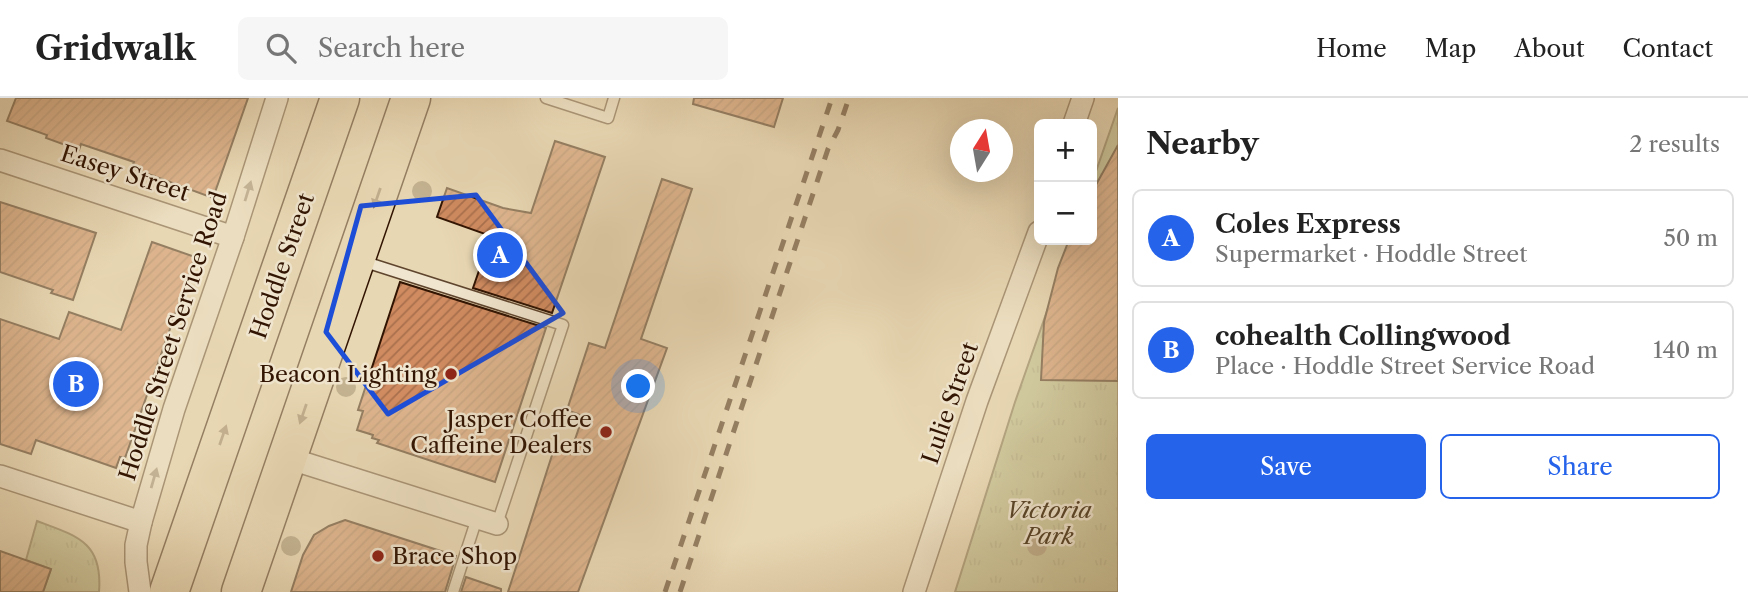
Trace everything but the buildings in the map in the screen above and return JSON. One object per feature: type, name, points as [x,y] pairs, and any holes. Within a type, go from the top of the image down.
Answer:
[{"type":"highway","name":"Hoddle Street","points":[[169,592],[340,98]]},
{"type":"highway","points":[[241,592],[411,98]]},
{"type":"street","name":"Hoddle Street Service Road","points":[[141,592],[136,545],[141,522],[174,409],[277,98]]},
{"type":"street","points":[[1076,119],[1083,98]]},
{"type":"street","name":"Easey Street","points":[[0,160],[233,237]]},
{"type":"street","name":"Lulie Street","points":[[914,592],[977,401],[1034,245]]},
{"type":"street","points":[[288,458],[487,521]]},
{"type":"street","points":[[0,476],[141,522]]},
{"type":"lane","points":[[545,98],[608,118],[614,98]]},
{"type":"lane","points":[[356,259],[563,326],[487,521],[453,592]]},
{"type":"highlighted area","points":[[476,195],[563,313],[388,414],[326,332],[361,206]]},
{"type":"green space","name":"Victoria Park","points":[[1118,108],[1118,592],[955,592],[1015,402],[1070,245],[1097,245],[1097,169]]},
{"type":"green space","points":[[37,521],[75,537],[92,552],[97,562],[99,592],[43,592],[51,569],[26,560]]},
{"type":"railway","points":[[665,592],[832,98]]},
{"type":"railway","points":[[680,592],[828,149],[849,98]]},
{"type":"place","name":"Coles Express","points":[[500,255]]},
{"type":"place","name":"Beacon Lighting","points":[[451,374]]},
{"type":"place","name":"cohealth Collingwood","points":[[76,384]]},
{"type":"place","name":"Jasper Coffee Caffeine Dealers","points":[[606,432]]},
{"type":"place","name":"Brace Shop","points":[[378,556]]}]
